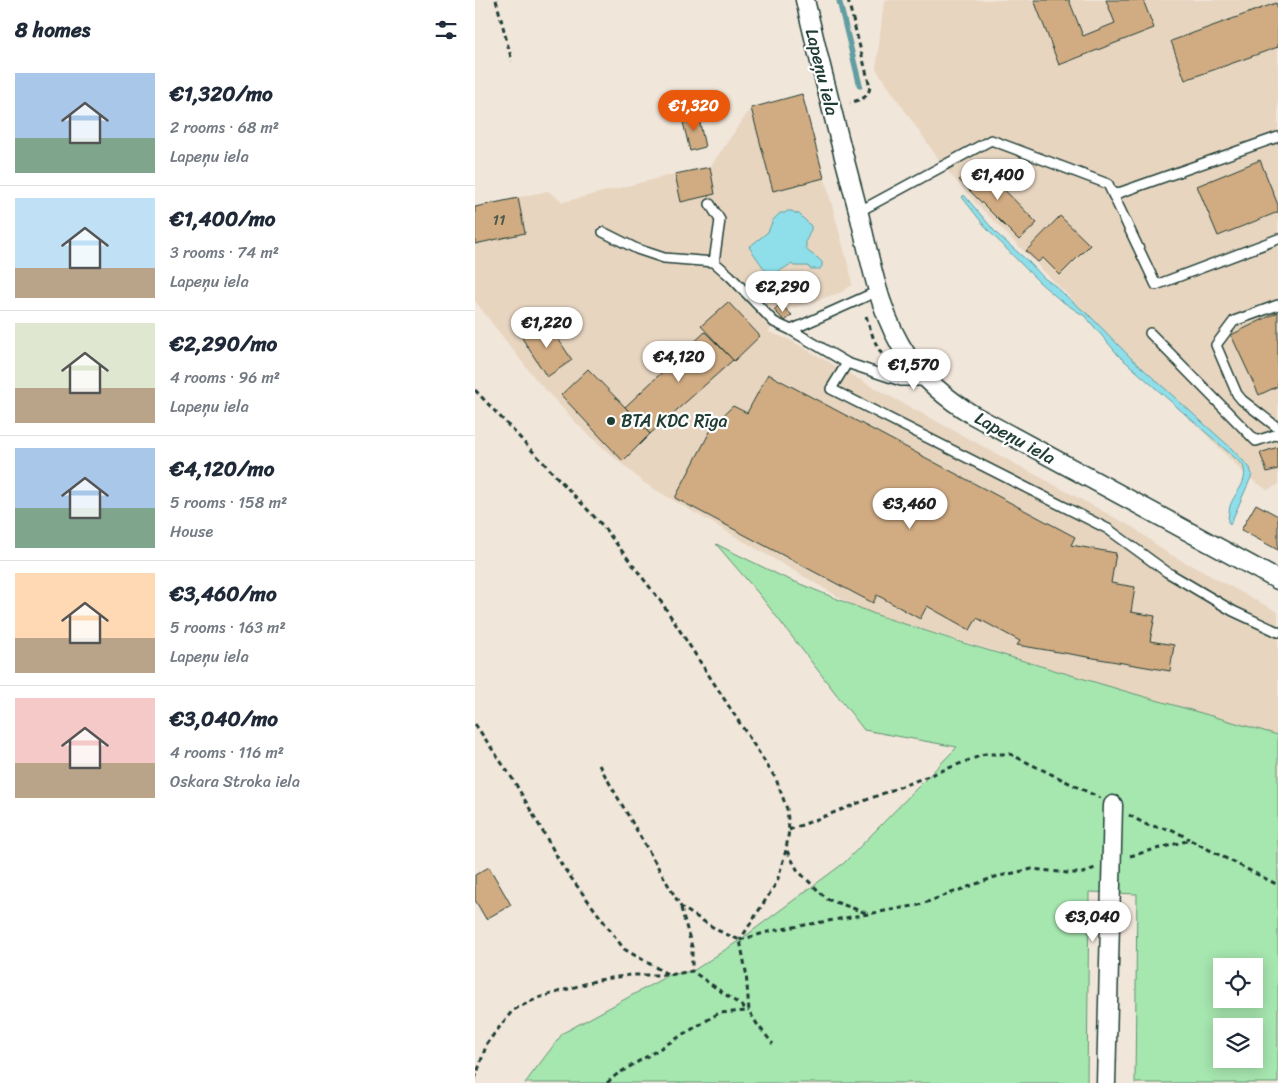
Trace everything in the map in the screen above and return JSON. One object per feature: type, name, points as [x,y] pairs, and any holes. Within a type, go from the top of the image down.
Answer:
[{"type":"street","name":"Lapeņu iela","points":[[805,0],[858,212],[870,294],[908,357],[927,381],[952,402],[973,415],[1278,580]]},
{"type":"street","points":[[1106,1083],[1113,804]]},
{"type":"lane","points":[[1113,195],[1278,138]]},
{"type":"lane","points":[[858,212],[945,167],[991,140],[1108,184],[1156,285],[1278,239]]},
{"type":"lane","points":[[710,204],[720,220],[714,262]]},
{"type":"lane","points":[[603,232],[637,249],[664,258],[714,262],[774,322],[847,363],[901,381],[927,381]]},
{"type":"lane","points":[[791,330],[870,294]]},
{"type":"lane","points":[[1278,305],[1235,321],[1216,345],[1237,394],[1278,428]]},
{"type":"lane","points":[[1150,333],[1256,442],[1278,434]]},
{"type":"lane","points":[[847,363],[831,389],[1108,528],[1167,572],[1233,610],[1278,632]]},
{"type":"path","points":[[496,0],[512,61]]},
{"type":"path","points":[[848,0],[870,87],[869,94],[866,97],[850,103],[848,94]]},
{"type":"path","points":[[870,294],[867,320],[874,340],[886,362],[901,381]]},
{"type":"path","points":[[475,390],[603,525],[663,603],[776,779],[787,809],[789,830],[786,850],[777,882],[740,940],[746,972],[749,1011]]},
{"type":"path","points":[[475,724],[514,781],[563,867],[624,949],[669,975]]},
{"type":"path","points":[[789,830],[985,754],[1010,754],[1113,804],[1147,825],[1173,830],[1278,885]]},
{"type":"path","points":[[599,765],[681,907],[692,947],[693,971]]},
{"type":"path","points":[[681,907],[719,931],[740,940],[771,931],[919,905],[995,877],[1032,869],[1083,873],[1143,852],[1190,840]]},
{"type":"path","points":[[786,850],[798,871],[827,899],[870,914]]},
{"type":"path","points":[[475,1079],[487,1043],[513,1010],[538,998],[599,980],[631,975],[669,975],[693,971],[749,1011],[773,1044]]},
{"type":"path","points":[[607,1083],[719,1012],[749,1011]]},
{"type":"shaded area","points":[[1278,0],[1278,485],[1267,490],[1247,476],[972,199],[944,167],[876,69],[884,1]]},
{"type":"shaded area","points":[[802,94],[852,285],[842,292],[787,310],[792,315],[785,321],[781,317],[774,322],[769,332],[790,340],[871,386],[1134,528],[1166,552],[1278,612],[1278,735],[1128,692],[863,611],[644,483],[584,431],[537,381],[475,301],[475,207],[548,191],[563,202],[710,167],[751,108]]},
{"type":"green space","points":[[716,544],[783,577],[877,615],[960,642],[1278,735],[1278,1083],[1135,1083],[1137,894],[1089,892],[1087,1083],[525,1083],[563,1033],[669,975],[693,971],[740,940],[844,863],[957,747],[864,730],[759,594]]},
{"type":"water","points":[[964,195],[997,234],[1044,278],[1091,317],[1131,358],[1231,448],[1250,468],[1252,475],[1230,525],[1228,522],[1230,506],[1243,482],[1243,465],[1119,356],[1086,317],[1060,300],[1039,282],[987,229],[962,197]]},
{"type":"water","points":[[787,211],[799,214],[811,226],[806,240],[806,249],[822,262],[822,266],[820,269],[810,269],[808,266],[794,266],[791,264],[770,277],[749,247],[768,232],[773,220],[780,213]]},
{"type":"building","points":[[1034,0],[1069,0],[1083,36],[1115,23],[1106,0],[1143,0],[1154,28],[1059,65]]},
{"type":"building","points":[[1276,3],[1278,9],[1278,47],[1185,80],[1171,41]]},
{"type":"building","points":[[802,94],[824,178],[773,191],[751,108]]},
{"type":"building","points":[[698,114],[705,147],[690,151],[682,118]]},
{"type":"building","points":[[1260,160],[1278,205],[1278,212],[1218,236],[1197,186]]},
{"type":"building","points":[[977,162],[1037,223],[1019,240],[959,180]]},
{"type":"building","points":[[710,167],[715,194],[681,202],[675,174]]},
{"type":"building","points":[[518,198],[525,233],[475,244],[475,207]]},
{"type":"building","points":[[1060,216],[1090,245],[1060,275],[1043,258],[1038,262],[1026,251]]},
{"type":"building","points":[[728,302],[760,336],[734,361],[701,326]]},
{"type":"building","points":[[780,304],[792,315],[785,321],[774,310]]},
{"type":"building","points":[[1278,312],[1278,386],[1259,395],[1231,335]]},
{"type":"building","points":[[547,322],[572,360],[547,377],[522,338]]},
{"type":"building","points":[[705,332],[733,360],[650,434],[625,407]]},
{"type":"building","name":"BTA KDC Rīga","points":[[588,369],[650,434],[623,461],[561,395]]},
{"type":"building","points":[[768,374],[1075,537],[1071,545],[1116,553],[1111,583],[1135,587],[1131,612],[1155,616],[1150,641],[1174,645],[1170,671],[1017,645],[1020,641],[977,618],[970,630],[927,606],[920,619],[877,595],[873,603],[675,498],[714,424],[733,406],[747,413]]},
{"type":"building","points":[[1278,447],[1278,469],[1267,472],[1260,453]]},
{"type":"building","points":[[1256,504],[1278,516],[1278,550],[1241,530]]},
{"type":"building","points":[[489,867],[511,905],[486,919],[475,900],[475,875]]},
{"type":"waterway","points":[[839,0],[860,86]]},
{"type":"place","name":"BTA KDC Rīga","points":[[611,421]]}]
